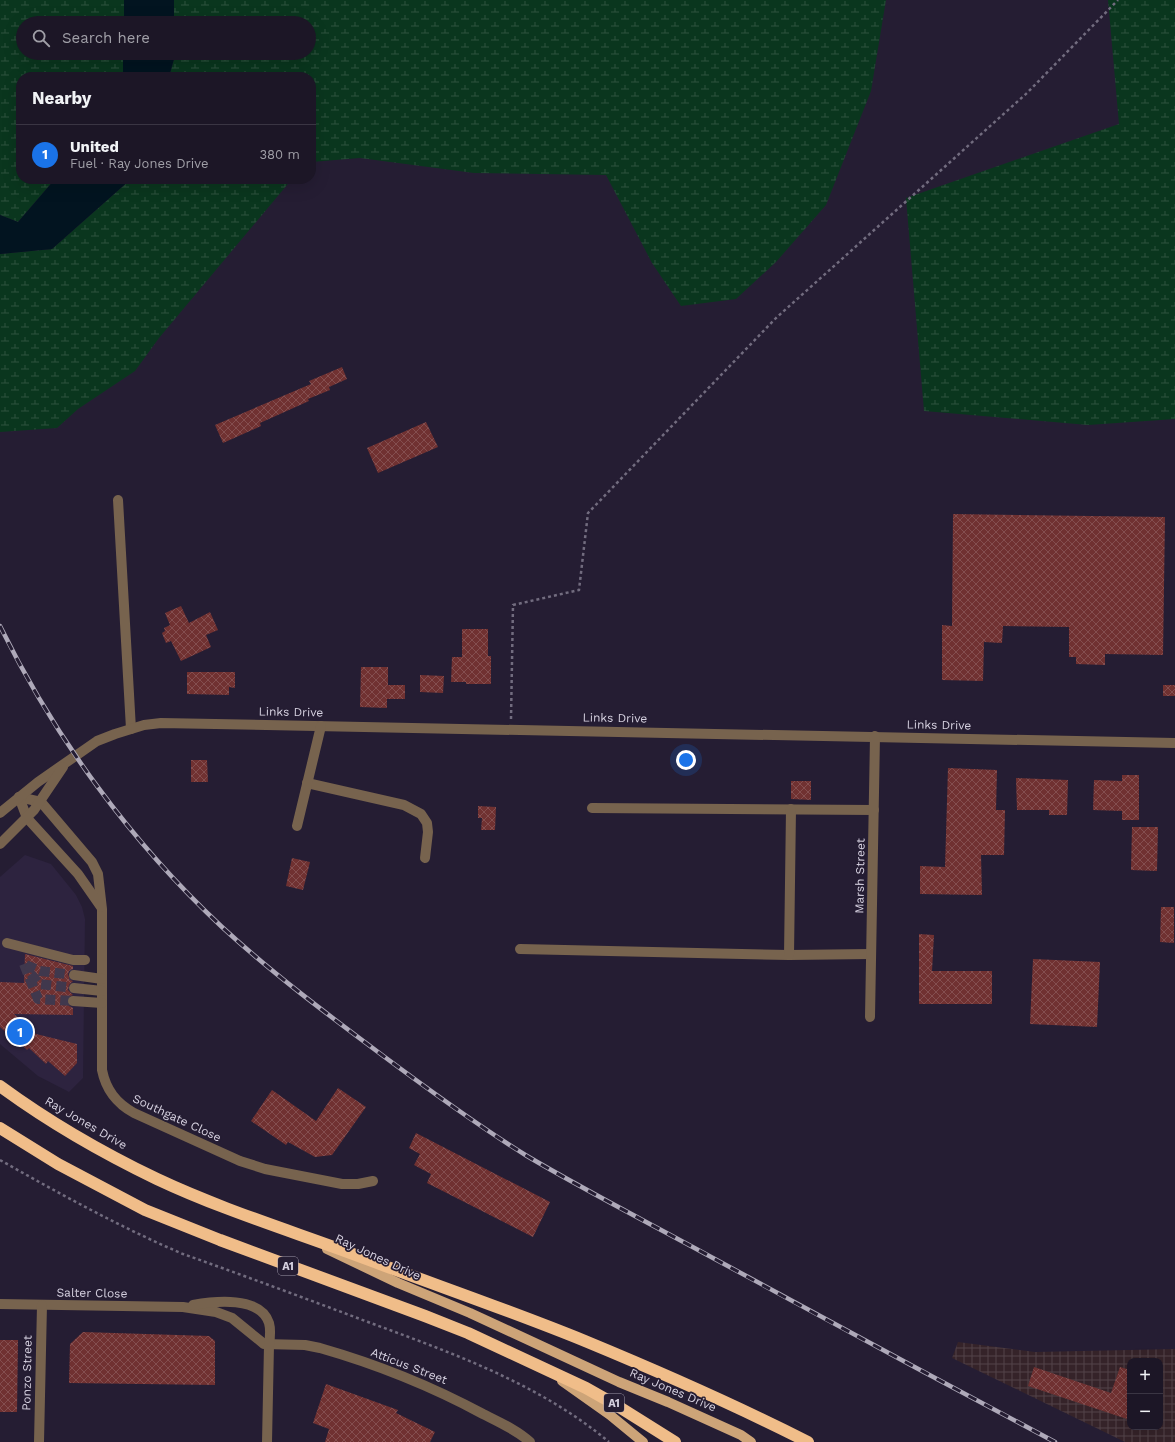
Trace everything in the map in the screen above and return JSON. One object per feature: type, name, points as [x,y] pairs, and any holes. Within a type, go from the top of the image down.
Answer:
[{"type":"highway","name":"Ray Jones Drive","points":[[0,1086],[95,1146],[156,1178],[223,1207],[293,1232]]},
{"type":"highway","name":"A1","points":[[0,1128],[58,1164],[145,1210],[220,1240],[425,1316],[507,1351],[598,1395],[675,1442]]},
{"type":"highway","points":[[293,1232],[584,1341],[747,1412],[808,1442]]},
{"type":"main road","name":"Ray Jones Drive","points":[[293,1232],[371,1270],[470,1313],[619,1382],[674,1405],[740,1435],[751,1442]]},
{"type":"main road","points":[[550,1372],[610,1415],[643,1442]]},
{"type":"street","points":[[118,500],[130,729]]},
{"type":"street","name":"Links Drive","points":[[0,813],[97,741],[144,725],[168,723],[1175,743]]},
{"type":"street","points":[[297,826],[321,726]]},
{"type":"street","name":"Marsh Street","points":[[870,1017],[875,736]]},
{"type":"street","name":"Links Drive","points":[[0,844],[27,818],[40,802],[65,764]]},
{"type":"street","points":[[307,783],[404,805],[420,814],[427,823],[427,853],[425,858]]},
{"type":"street","points":[[20,797],[40,802]]},
{"type":"street","points":[[20,797],[27,818],[78,874],[102,909]]},
{"type":"street","name":"Southgate Close","points":[[40,802],[94,865],[100,882],[102,909],[102,1057],[104,1079],[111,1095],[123,1107],[240,1161],[259,1167],[342,1184],[358,1184],[372,1181]]},
{"type":"street","points":[[592,808],[874,810]]},
{"type":"street","points":[[789,955],[791,809]]},
{"type":"street","points":[[6,943],[73,960],[85,960]]},
{"type":"street","points":[[520,949],[789,955],[871,954]]},
{"type":"street","points":[[74,975],[102,979]]},
{"type":"street","points":[[74,988],[102,991]]},
{"type":"street","points":[[73,1002],[102,1003]]},
{"type":"street","name":"Salter Close","points":[[183,1307],[222,1302],[240,1303],[251,1306],[262,1313],[269,1323],[267,1442]]},
{"type":"street","name":"Salter Close","points":[[0,1304],[183,1307],[216,1312],[232,1318],[259,1341],[269,1345]]},
{"type":"street","name":"Ponzo Street","points":[[39,1442],[42,1305]]},
{"type":"street","name":"Atticus Street","points":[[269,1345],[305,1345],[320,1348],[415,1380],[447,1394],[516,1432],[530,1442]]},
{"type":"path","points":[[510,729],[513,605],[579,590],[588,513],[776,318],[1027,93],[1118,0]]},
{"type":"path","points":[[0,1160],[80,1205],[158,1243],[417,1340],[498,1373],[575,1415],[609,1442]]},
{"type":"shaded area","points":[[25,855],[51,864],[76,895],[82,907],[85,919],[83,1078],[69,1092],[38,1076],[0,1044],[0,877]]},
{"type":"shaded area","points":[[958,1342],[1035,1352],[1175,1349],[1175,1442],[1125,1442],[952,1358]]},
{"type":"green space","points":[[0,0],[124,0],[124,16],[16,16],[16,60],[123,60],[123,72],[16,72],[16,184],[51,184],[18,222],[0,215]]},
{"type":"green space","points":[[174,0],[886,0],[871,91],[826,205],[776,262],[736,299],[681,306],[652,263],[606,175],[474,173],[360,158],[316,162],[316,72],[170,72],[174,60],[316,60],[316,16],[174,16]]},
{"type":"green space","points":[[1108,0],[1175,0],[1175,419],[1088,425],[924,411],[906,198],[1119,124]]},
{"type":"green space","points":[[125,184],[288,184],[159,338],[135,371],[78,409],[57,428],[0,432],[0,254],[52,249]]},
{"type":"water","points":[[124,0],[174,0],[174,16],[124,16]]},
{"type":"water","points":[[123,60],[174,60],[170,72],[123,72]]},
{"type":"water","points":[[51,184],[125,184],[52,249],[0,254],[0,215],[18,222]]},
{"type":"building","points":[[342,367],[347,379],[329,387],[330,390],[308,399],[309,401],[260,423],[261,426],[223,443],[215,425],[311,384],[309,381]]},
{"type":"building","points":[[426,422],[438,447],[378,473],[367,448]]},
{"type":"building","points":[[953,514],[1165,517],[1163,655],[1105,654],[1105,665],[1076,664],[1076,657],[1069,657],[1069,627],[1003,626],[1002,643],[984,642],[983,681],[942,680],[942,625],[952,626]]},
{"type":"building","points":[[181,606],[189,623],[210,612],[218,630],[206,635],[211,647],[181,661],[171,641],[166,643],[162,633],[165,631],[164,628],[170,625],[165,613]]},
{"type":"building","points":[[462,629],[488,629],[488,656],[491,656],[491,684],[466,684],[466,682],[451,682],[452,657],[462,657]]},
{"type":"building","points":[[361,667],[388,667],[388,685],[405,685],[405,699],[387,699],[387,708],[360,707]]},
{"type":"building","points":[[187,672],[235,672],[235,688],[229,687],[229,695],[187,694]]},
{"type":"building","points":[[420,675],[444,676],[443,693],[420,692]]},
{"type":"building","points":[[1163,685],[1175,685],[1175,696],[1163,696]]},
{"type":"building","points":[[191,760],[207,760],[208,782],[191,782]]},
{"type":"building","points":[[948,768],[997,770],[996,810],[1005,810],[1004,855],[981,855],[982,895],[920,894],[920,866],[945,867]]},
{"type":"building","points":[[1122,775],[1139,775],[1139,820],[1122,820],[1122,811],[1093,810],[1094,780],[1122,781]]},
{"type":"building","points":[[1016,778],[1068,780],[1067,815],[1049,815],[1049,810],[1017,810]]},
{"type":"building","points":[[791,781],[811,781],[811,800],[791,799]]},
{"type":"building","points":[[478,806],[496,807],[495,830],[481,830],[482,818],[478,818]]},
{"type":"building","points":[[1132,827],[1158,827],[1157,871],[1131,870]]},
{"type":"building","points":[[292,858],[310,862],[303,890],[286,886]]},
{"type":"building","points":[[1161,907],[1174,907],[1174,943],[1160,942]]},
{"type":"building","points":[[919,934],[934,935],[932,971],[992,971],[992,1004],[919,1004]]},
{"type":"building","points":[[25,954],[73,966],[73,969],[69,971],[68,974],[70,980],[73,981],[69,985],[68,990],[73,995],[68,997],[67,1001],[69,1006],[73,1008],[73,1015],[14,1014],[36,1034],[77,1044],[77,1063],[65,1076],[48,1061],[46,1064],[29,1048],[27,1050],[0,1027],[0,982],[24,983]]},
{"type":"building","points":[[1033,959],[1100,962],[1097,1027],[1030,1024]]},
{"type":"building","points":[[338,1088],[366,1107],[332,1155],[315,1157],[288,1142],[286,1145],[251,1121],[272,1090],[316,1121]]},
{"type":"building","points":[[416,1133],[550,1202],[533,1237],[427,1183],[431,1174],[414,1165],[420,1154],[409,1148]]},
{"type":"building","points":[[83,1332],[209,1336],[215,1341],[215,1385],[69,1383],[70,1344]]},
{"type":"building","points":[[0,1340],[18,1340],[17,1412],[0,1412]]},
{"type":"building","points":[[1034,1367],[1111,1393],[1120,1367],[1127,1369],[1127,1419],[1028,1386]]},
{"type":"building","points":[[326,1384],[398,1410],[396,1413],[435,1432],[430,1442],[325,1442],[329,1429],[313,1423]]},
{"type":"tunnel","points":[[24,964],[38,999],[73,1001]]},
{"type":"tunnel","points":[[26,965],[40,971],[74,975]]},
{"type":"tunnel","points":[[31,974],[39,984],[74,988]]},
{"type":"railway","points":[[0,626],[22,668],[70,748],[126,824],[157,860],[222,927],[260,961],[320,1009],[435,1094],[527,1156],[596,1195],[1055,1442]]},
{"type":"place","name":"United","points":[[20,1032]]}]
